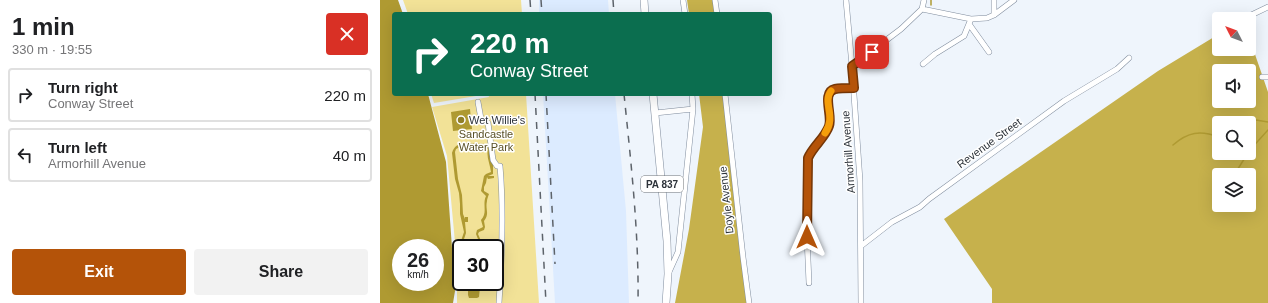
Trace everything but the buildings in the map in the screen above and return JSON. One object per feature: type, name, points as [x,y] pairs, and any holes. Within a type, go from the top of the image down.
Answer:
[{"type":"main road","points":[[644,0],[645,12]]},
{"type":"main road","name":"PA 837","points":[[653,96],[667,241],[668,274],[666,303]]},
{"type":"street","points":[[683,0],[685,12]]},
{"type":"street","points":[[715,0],[716,12]]},
{"type":"street","name":"Armorhill Avenue","points":[[846,0],[860,181],[861,303]]},
{"type":"street","points":[[852,66],[901,29],[922,9],[924,0]]},
{"type":"street","points":[[994,0],[994,15]]},
{"type":"street","points":[[922,9],[970,21],[987,18],[994,15],[1014,0]]},
{"type":"street","points":[[1256,13],[1268,7]]},
{"type":"street","points":[[970,21],[989,52]]},
{"type":"street","points":[[923,64],[935,54],[964,36],[970,21]]},
{"type":"street","name":"Revenue Street","points":[[861,246],[892,222],[920,207],[1064,101],[1117,69],[1129,58]]},
{"type":"street","points":[[1262,78],[1268,77]]},
{"type":"street","points":[[809,283],[807,237],[808,158],[810,152],[829,126],[830,119],[827,100],[828,95],[835,89],[854,88]]},
{"type":"street","points":[[668,274],[678,252],[693,109],[692,96]]},
{"type":"street","name":"Doyle Avenue","points":[[725,96],[749,303]]},
{"type":"street","points":[[478,102],[481,119],[488,122],[493,160],[497,166],[500,166],[502,187],[502,248],[499,303]]},
{"type":"street","points":[[655,112],[693,109]]},
{"type":"shaded area","points":[[380,0],[398,0],[402,12],[392,12],[392,96],[429,96],[446,162],[452,248],[452,291],[455,291],[453,303],[380,303]]},
{"type":"shaded area","points":[[539,0],[608,0],[609,12],[539,12]]},
{"type":"shaded area","points":[[687,0],[715,0],[717,12],[689,12]]},
{"type":"shaded area","points":[[1212,38],[1212,56],[1256,56],[1268,92],[1268,303],[992,303],[992,289],[944,219],[1158,71]]},
{"type":"shaded area","points":[[543,96],[615,96],[626,211],[629,303],[555,303]]},
{"type":"shaded area","points":[[699,96],[726,96],[749,303],[675,303],[689,229],[703,127]]},
{"type":"shaded area","name":"Wet Willie's","points":[[470,109],[472,129],[453,131],[451,112]]},
{"type":"shaded area","points":[[460,144],[487,144],[493,164],[493,174],[488,176],[494,176],[494,178],[488,179],[487,177],[484,187],[484,191],[489,194],[487,199],[487,216],[484,221],[485,227],[484,230],[478,234],[480,239],[478,239],[476,234],[477,230],[483,227],[481,220],[485,211],[486,196],[481,191],[484,176],[491,172],[488,149],[484,146],[462,146],[456,149],[455,152],[458,179],[462,195],[463,214],[465,219],[465,217],[468,217],[468,222],[465,222],[466,233],[464,239],[462,239],[464,232],[460,214],[459,193],[455,179],[452,153]]},
{"type":"shaded area","points":[[468,291],[480,291],[479,297],[477,298],[469,298]]},
{"type":"green space","points":[[403,0],[521,0],[522,12],[407,12]]},
{"type":"green space","points":[[432,96],[476,96],[434,103]]},
{"type":"green space","name":"Sandcastle Water Park","points":[[489,96],[526,96],[539,303],[457,303],[457,291],[504,291],[504,239],[455,239],[447,156],[432,107]]},
{"type":"waterway","points":[[931,0],[931,5]]},
{"type":"waterway","points":[[1256,120],[1268,122]]},
{"type":"waterway","points":[[1256,143],[1268,130]]},
{"type":"waterway","points":[[1173,145],[1189,135],[1200,133],[1212,135]]},
{"type":"waterway","points":[[1238,168],[1244,160]]},
{"type":"railway","points":[[530,0],[531,12]]},
{"type":"railway","points":[[541,0],[542,12]]},
{"type":"railway","points":[[613,0],[614,12]]},
{"type":"railway","points":[[535,96],[546,303]]},
{"type":"railway","points":[[546,96],[555,264]]},
{"type":"railway","points":[[624,96],[636,224],[638,303]]},
{"type":"slow traffic","points":[[825,133],[829,126],[830,110],[827,100],[831,91]]},
{"type":"place","name":"Wet Willie's","points":[[461,120]]},
{"type":"route","points":[[807,237],[808,158],[810,152],[829,126],[830,110],[827,100],[828,95],[835,89],[854,88],[852,66],[872,52]]}]
